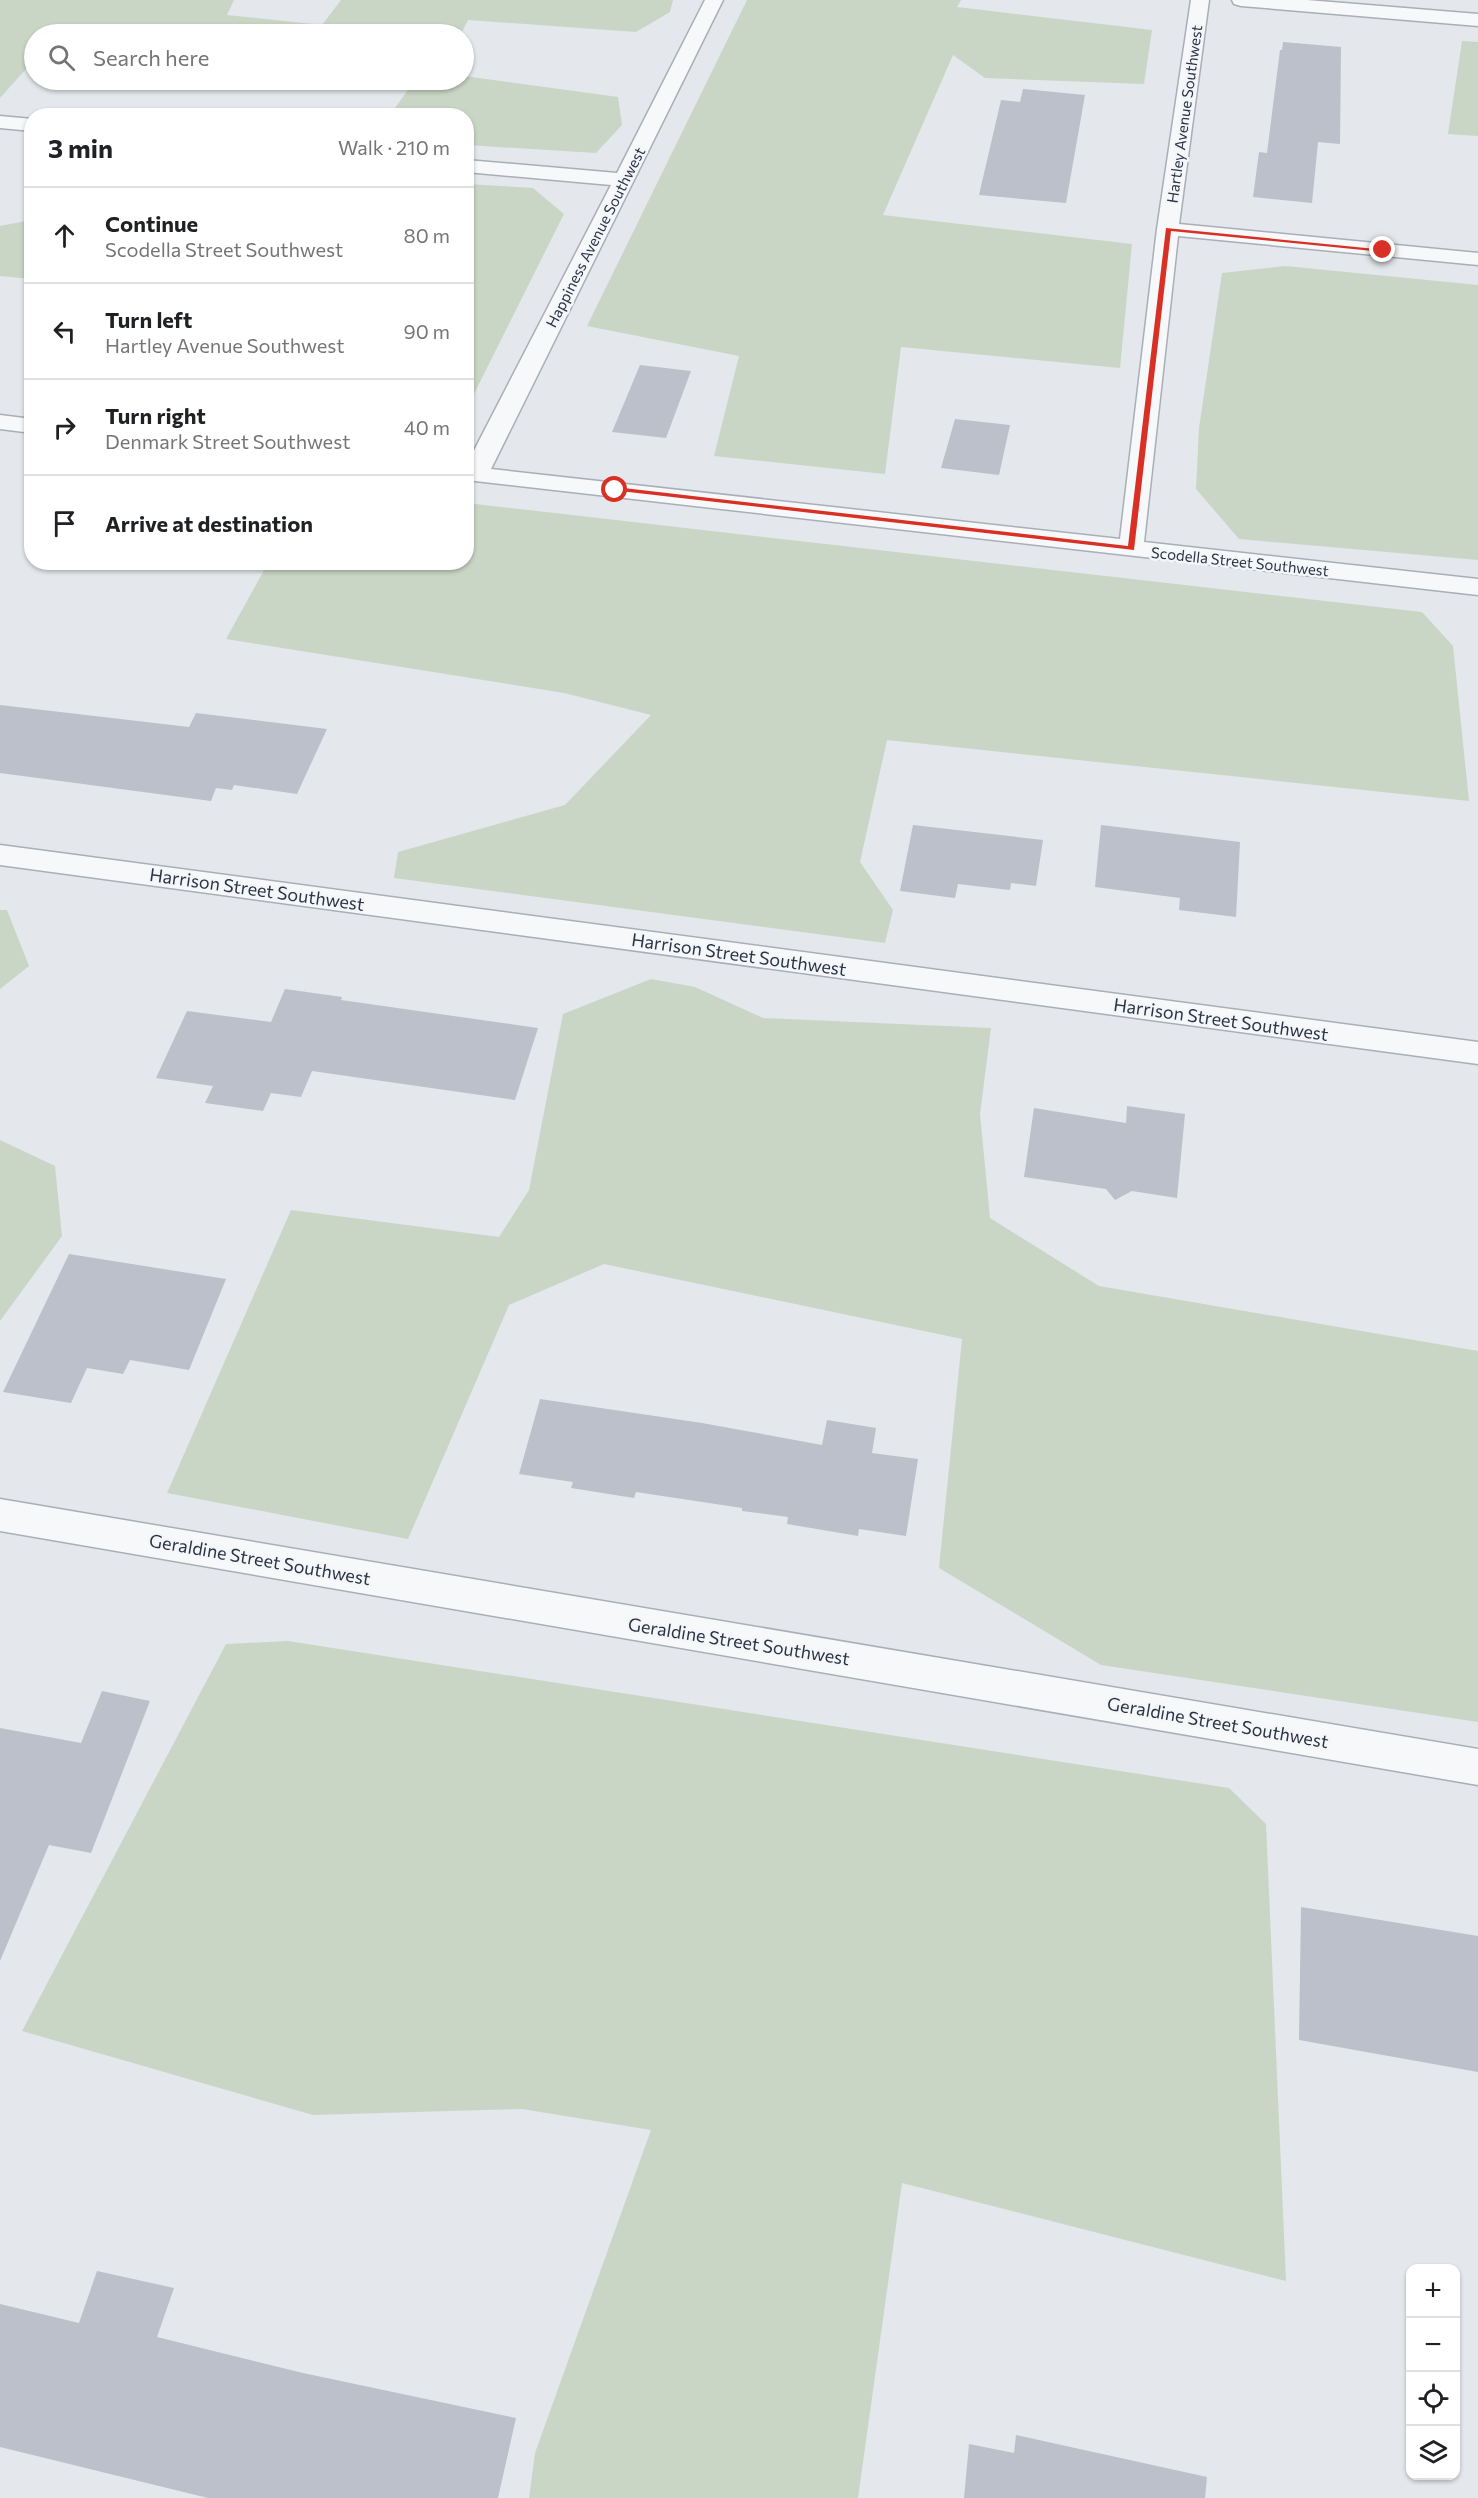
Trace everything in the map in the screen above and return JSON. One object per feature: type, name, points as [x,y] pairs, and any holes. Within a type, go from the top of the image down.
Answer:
[{"type":"street","name":"Happiness Avenue Southwest","points":[[474,467],[624,180],[714,0]]},
{"type":"street","name":"Hartley Avenue Southwest","points":[[1131,549],[1168,229],[1200,0]]},
{"type":"street","points":[[1241,0],[1478,20]]},
{"type":"street","points":[[0,123],[24,124]]},
{"type":"street","points":[[474,167],[624,180]]},
{"type":"street","points":[[1168,229],[1478,259]]},
{"type":"street","points":[[0,422],[24,425]]},
{"type":"street","name":"Scodella Street Southwest","points":[[474,473],[1478,587]]},
{"type":"street","name":"Harrison Street Southwest","points":[[0,855],[1478,1053]]},
{"type":"street","name":"Geraldine Street Southwest","points":[[0,1515],[1478,1767]]},
{"type":"green space","points":[[0,0],[234,0],[227,15],[312,24],[24,24],[24,71],[0,98]]},
{"type":"green space","points":[[341,0],[673,0],[670,12],[636,32],[468,20],[466,24],[323,24]]},
{"type":"green space","points":[[747,0],[961,0],[957,7],[1152,30],[1144,84],[985,78],[953,55],[883,215],[1132,244],[1120,368],[901,347],[885,474],[714,456],[739,356],[587,326]]},
{"type":"green space","points":[[1462,41],[1478,42],[1478,136],[1448,134]]},
{"type":"green space","points":[[474,77],[618,97],[622,125],[596,153],[474,145],[474,108],[395,108],[408,90],[474,90]]},
{"type":"green space","points":[[474,184],[533,188],[564,214],[474,394]]},
{"type":"green space","points":[[24,221],[24,278],[0,276],[0,226]]},
{"type":"green space","points":[[1285,266],[1478,285],[1478,560],[1239,539],[1196,489],[1199,428],[1222,273]]},
{"type":"green space","points":[[474,504],[1422,612],[1453,646],[1469,801],[887,740],[860,862],[893,910],[885,943],[394,878],[398,852],[565,805],[651,715],[564,693],[226,639],[264,570],[474,570]]},
{"type":"green space","points":[[0,910],[7,910],[29,966],[0,989]]},
{"type":"green space","points":[[651,979],[695,987],[763,1018],[991,1028],[980,1114],[990,1218],[1099,1286],[1478,1351],[1478,1722],[1101,1665],[939,1568],[962,1339],[604,1264],[509,1305],[408,1539],[167,1493],[291,1210],[499,1237],[529,1190],[563,1014]]},
{"type":"green space","points":[[0,1140],[55,1166],[62,1236],[0,1321]]},
{"type":"green space","points":[[288,1641],[1229,1788],[1266,1824],[1286,2281],[902,2183],[858,2498],[529,2498],[535,2453],[651,2130],[522,2109],[313,2115],[22,2031],[226,1644]]},
{"type":"building","points":[[1283,42],[1341,47],[1340,144],[1318,142],[1312,203],[1253,197],[1259,152],[1267,153],[1280,50],[1282,50]]},
{"type":"building","points":[[1023,89],[1085,95],[1066,203],[979,195],[1001,100],[1020,102]]},
{"type":"building","points":[[640,365],[691,371],[666,438],[612,432]]},
{"type":"building","points":[[955,419],[1010,425],[999,475],[941,468]]},
{"type":"building","points":[[0,705],[189,727],[196,713],[327,729],[297,794],[234,785],[232,790],[216,788],[211,801],[0,773]]},
{"type":"building","points":[[913,825],[1043,840],[1036,886],[1011,883],[1010,890],[958,884],[955,898],[900,891]]},
{"type":"building","points":[[1101,825],[1240,842],[1236,917],[1179,910],[1180,898],[1095,887]]},
{"type":"building","points":[[285,989],[342,997],[341,1000],[538,1028],[515,1100],[312,1071],[301,1097],[271,1093],[263,1111],[205,1103],[213,1086],[156,1078],[187,1011],[271,1022]]},
{"type":"building","points":[[1127,1106],[1185,1114],[1177,1198],[1132,1191],[1115,1200],[1106,1189],[1024,1177],[1034,1108],[1126,1123]]},
{"type":"building","points":[[69,1254],[226,1279],[189,1370],[130,1360],[123,1374],[87,1368],[71,1403],[3,1392]]},
{"type":"building","points":[[540,1399],[702,1423],[822,1445],[827,1420],[876,1428],[872,1453],[918,1459],[906,1536],[859,1529],[858,1536],[787,1524],[788,1517],[742,1511],[742,1508],[636,1492],[634,1498],[571,1488],[573,1482],[519,1474]]},
{"type":"building","points":[[102,1691],[150,1701],[91,1853],[49,1845],[0,1961],[0,1728],[81,1743]]},
{"type":"building","points":[[1301,1907],[1478,1936],[1478,2072],[1299,2040]]},
{"type":"building","points":[[97,2271],[174,2288],[157,2337],[303,2373],[516,2418],[498,2498],[208,2498],[0,2447],[0,2304],[79,2323]]},
{"type":"building","points":[[1016,2435],[1207,2477],[1205,2498],[964,2498],[969,2444],[1014,2453]]},
{"type":"route","points":[[615,490],[1131,549],[1168,229],[1383,250]]}]
